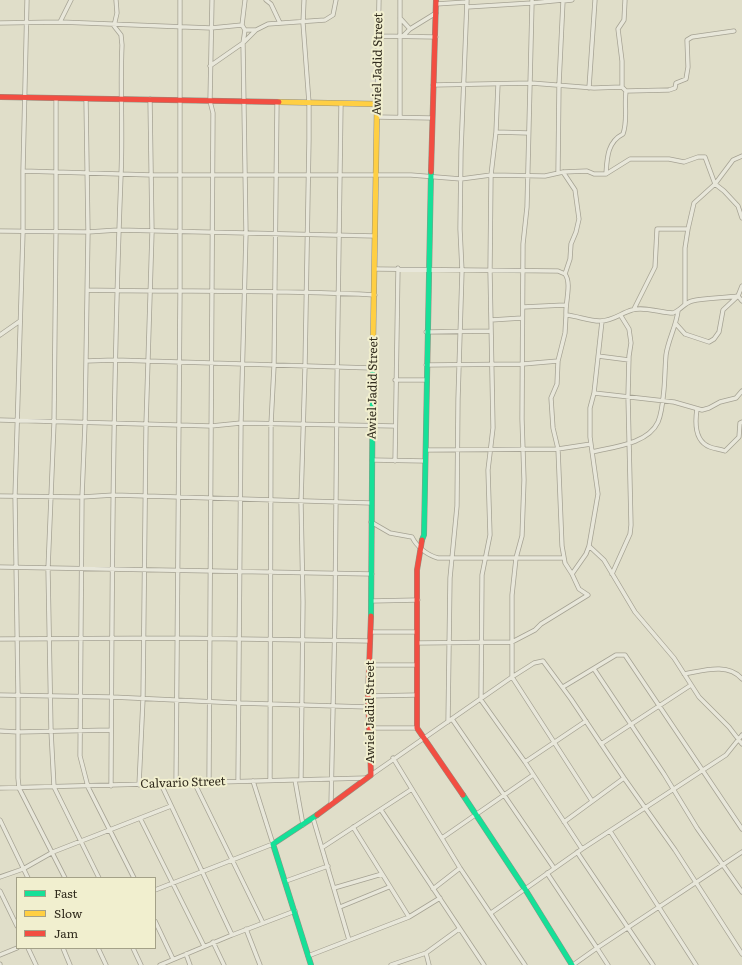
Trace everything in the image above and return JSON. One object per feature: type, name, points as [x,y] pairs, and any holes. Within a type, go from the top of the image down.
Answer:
[{"type":"street","points":[[27,0],[24,98],[23,232],[16,422],[15,496],[19,788],[65,877]]},
{"type":"street","points":[[60,22],[70,0]]},
{"type":"street","points":[[114,26],[117,13],[116,0]]},
{"type":"street","points":[[176,784],[179,497],[180,0]]},
{"type":"street","points":[[209,781],[209,571],[211,497],[211,291],[213,175],[213,107],[210,101],[210,66],[212,0]]},
{"type":"street","points":[[238,781],[241,423],[246,232],[244,30],[242,25],[245,0]]},
{"type":"street","points":[[266,0],[271,4],[280,23]]},
{"type":"street","points":[[301,779],[303,574],[301,502],[305,367],[309,103],[303,23],[304,0]]},
{"type":"street","points":[[210,66],[243,43],[256,30],[268,24],[303,23],[326,20],[333,15],[336,0]]},
{"type":"street","name":"Awiel Jadid Street","points":[[369,777],[368,696],[372,601],[372,368],[375,295],[379,0]]},
{"type":"street","points":[[400,0],[402,36],[400,116]]},
{"type":"street","points":[[467,7],[498,2],[572,0]]},
{"type":"street","points":[[590,88],[595,0]]},
{"type":"street","points":[[625,0],[624,20],[618,29],[622,61],[622,87],[626,91],[669,90],[675,88],[676,84],[686,79],[688,67],[687,40],[692,36],[734,32]]},
{"type":"street","points":[[448,722],[452,559],[457,506],[462,271],[460,229],[467,1],[436,2],[426,332],[424,535],[420,546],[417,570],[416,728],[424,737],[476,814],[572,965],[742,852]]},
{"type":"street","points":[[532,1],[531,83],[522,318],[522,450],[524,480],[522,536],[516,558],[512,595],[512,677],[592,801]]},
{"type":"street","points":[[558,172],[559,84],[563,1]]},
{"type":"street","points":[[402,36],[410,29],[436,13]]},
{"type":"street","points":[[400,17],[410,29]]},
{"type":"street","points":[[0,23],[60,22],[114,26],[179,26],[211,28],[242,25]]},
{"type":"street","points":[[111,786],[116,291],[121,174],[121,35],[114,26]]},
{"type":"street","points":[[244,30],[256,30]]},
{"type":"street","points":[[378,36],[436,37]]},
{"type":"street","points":[[433,85],[531,83],[559,84],[590,88],[622,87]]},
{"type":"street","points":[[498,84],[492,175],[490,271],[493,428],[488,470],[490,535],[482,575],[480,642],[481,700],[525,762],[582,849]]},
{"type":"street","points":[[606,174],[607,157],[612,143],[623,134],[626,125],[624,106],[626,91]]},
{"type":"street","points":[[0,97],[377,104]]},
{"type":"street","points":[[56,99],[54,423],[48,569],[49,696],[54,787],[98,877]]},
{"type":"street","points":[[86,99],[88,232],[85,423],[82,497],[80,756],[88,787],[133,877]]},
{"type":"street","points":[[139,785],[143,699],[146,569],[146,425],[152,232],[150,99]]},
{"type":"street","points":[[270,780],[269,639],[272,499],[271,424],[274,366],[277,102]]},
{"type":"street","points":[[331,804],[336,573],[336,426],[341,104]]},
{"type":"street","points":[[377,117],[400,116],[432,118]]},
{"type":"street","points":[[496,132],[528,133]]},
{"type":"street","points":[[685,304],[685,248],[694,203],[715,184],[733,160],[742,156]]},
{"type":"street","points":[[23,171],[152,175],[376,175],[430,176],[461,179],[492,175],[545,176],[558,172],[587,171],[594,174],[606,174],[630,159],[669,159],[684,162],[698,157],[705,157],[715,184],[738,206],[742,218]]},
{"type":"street","points":[[417,643],[512,642],[535,630],[541,624],[588,595],[579,589],[563,558],[558,449],[553,428],[551,398],[557,384],[558,361],[565,333],[565,305],[568,281],[565,274],[570,259],[571,244],[579,219],[575,190],[563,172]]},
{"type":"street","points":[[634,309],[655,267],[657,229],[688,229]]},
{"type":"street","points":[[0,231],[88,232],[118,230],[180,233],[246,232],[375,236]]},
{"type":"street","points":[[375,269],[398,268],[462,271],[523,270],[558,271],[565,274]]},
{"type":"street","points":[[395,461],[395,380],[398,268]]},
{"type":"street","points":[[676,324],[685,334],[699,340],[709,342],[714,339],[719,332],[723,310],[738,296],[742,286]]},
{"type":"street","points":[[87,290],[274,293],[306,292],[375,295]]},
{"type":"street","points":[[566,315],[577,316],[588,320],[602,321],[621,316],[634,309],[671,313],[678,311],[685,304],[694,300],[738,296]]},
{"type":"street","points":[[738,296],[742,300]]},
{"type":"street","points":[[523,307],[565,305]]},
{"type":"street","points":[[592,452],[646,436],[654,429],[658,422],[663,400],[666,354],[676,324],[678,311]]},
{"type":"street","points":[[612,574],[630,534],[632,525],[628,442],[628,360],[631,333],[621,316]]},
{"type":"street","points":[[491,320],[522,318]]},
{"type":"street","points":[[0,335],[20,321]]},
{"type":"street","points":[[572,574],[586,554],[589,546],[598,494],[591,444],[590,408],[594,393],[602,321]]},
{"type":"street","points":[[426,332],[490,331]]},
{"type":"street","points":[[598,356],[628,360]]},
{"type":"street","points":[[86,361],[115,360],[372,368]]},
{"type":"street","points":[[426,365],[523,364],[558,361]]},
{"type":"street","points":[[395,380],[426,380]]},
{"type":"street","points":[[594,393],[663,400],[706,409],[720,402],[736,398],[742,391]]},
{"type":"street","points":[[697,408],[694,426],[702,441],[712,448],[725,451],[739,437],[740,422],[742,422]]},
{"type":"street","points":[[0,420],[16,422],[211,426],[241,423],[303,426],[395,426]]},
{"type":"street","points":[[426,450],[558,449],[591,444]]},
{"type":"street","points":[[372,460],[425,460]]},
{"type":"street","points":[[0,496],[82,497],[114,495],[371,503]]},
{"type":"street","points":[[371,522],[390,534],[412,537],[429,555],[452,559],[563,558]]},
{"type":"street","points":[[589,546],[604,560],[635,612],[674,658],[699,697],[729,727],[742,744]]},
{"type":"street","points":[[0,567],[48,569],[113,568],[303,574],[372,574]]},
{"type":"street","points":[[372,601],[418,600]]},
{"type":"street","points":[[371,632],[417,632]]},
{"type":"street","points":[[0,639],[178,638],[209,640],[269,639],[370,641]]},
{"type":"street","points":[[563,687],[616,655],[625,655],[661,706],[742,829]]},
{"type":"street","points":[[156,890],[273,844],[303,826],[393,758],[481,700],[512,677],[541,660],[563,687],[696,883],[742,954]]},
{"type":"street","points":[[370,665],[417,665]]},
{"type":"street","points":[[594,669],[664,774],[672,790],[742,892]]},
{"type":"street","points":[[684,674],[728,669],[737,673],[742,679]]},
{"type":"street","points":[[601,744],[691,685]]},
{"type":"street","points":[[0,695],[112,697],[368,707]]},
{"type":"street","points":[[368,696],[417,695]]},
{"type":"street","points":[[452,719],[554,868]]},
{"type":"street","points":[[525,762],[586,721]]},
{"type":"street","points":[[369,728],[416,728]]},
{"type":"street","points":[[0,731],[111,730]]},
{"type":"street","points":[[491,913],[577,852],[726,755],[742,735]]},
{"type":"street","points":[[393,758],[460,868],[525,965]]},
{"type":"street","points":[[442,838],[533,775]]},
{"type":"street","name":"Calvario Street","points":[[0,788],[88,787],[176,784],[209,781],[369,777]]},
{"type":"street","points":[[564,822],[624,778]]},
{"type":"street","points":[[295,780],[303,826]]},
{"type":"street","points":[[253,781],[296,911],[311,965]]},
{"type":"street","points":[[194,782],[263,923]]},
{"type":"street","points":[[161,784],[232,935]]},
{"type":"street","points":[[323,847],[412,790]]},
{"type":"street","points":[[0,877],[23,869],[53,852],[172,806]]},
{"type":"street","points":[[380,810],[484,965]]},
{"type":"street","points":[[140,818],[204,946]]},
{"type":"street","points":[[313,818],[323,847],[349,940]]},
{"type":"street","points":[[0,820],[27,877]]},
{"type":"street","points":[[353,827],[409,917]]},
{"type":"street","points":[[610,831],[696,965]]},
{"type":"street","points":[[577,852],[653,965]]},
{"type":"street","points":[[286,880],[328,866]]},
{"type":"street","points":[[433,889],[460,868]]},
{"type":"street","points":[[547,873],[608,965]]},
{"type":"street","points":[[334,888],[382,874]]},
{"type":"street","points":[[340,907],[390,887]]},
{"type":"street","points":[[0,892],[16,924]]},
{"type":"street","points":[[308,956],[409,917],[440,898]]},
{"type":"street","points":[[160,965],[213,942],[296,911]]},
{"type":"street","points":[[156,923],[173,959]]},
{"type":"street","points":[[391,965],[426,953],[460,929]]},
{"type":"street","points":[[246,930],[260,965]]},
{"type":"street","points":[[213,942],[224,965]]},
{"type":"street","points":[[0,955],[16,948]]},
{"type":"street","points":[[28,949],[36,965]]},
{"type":"street","points":[[63,949],[70,965]]},
{"type":"street","points":[[98,949],[106,965]]},
{"type":"street","points":[[133,949],[141,965]]},
{"type":"street","points":[[426,953],[429,965]]},
{"type":"street","points":[[186,954],[190,965]]},
{"type":"traffic: fast","points":[[422,540],[424,535],[431,172]]},
{"type":"traffic: fast","points":[[371,616],[373,346]]},
{"type":"traffic: fast","points":[[463,795],[525,889],[572,965]]},
{"type":"traffic: fast","points":[[311,965],[273,844],[317,815]]},
{"type":"traffic: slow","points":[[279,102],[377,104],[373,346]]},
{"type":"traffic: jam","points":[[431,172],[436,0]]},
{"type":"traffic: jam","points":[[0,97],[279,102]]},
{"type":"traffic: jam","points":[[422,540],[417,570],[417,728],[463,795]]},
{"type":"traffic: jam","points":[[317,815],[371,775],[368,696],[371,616]]}]
